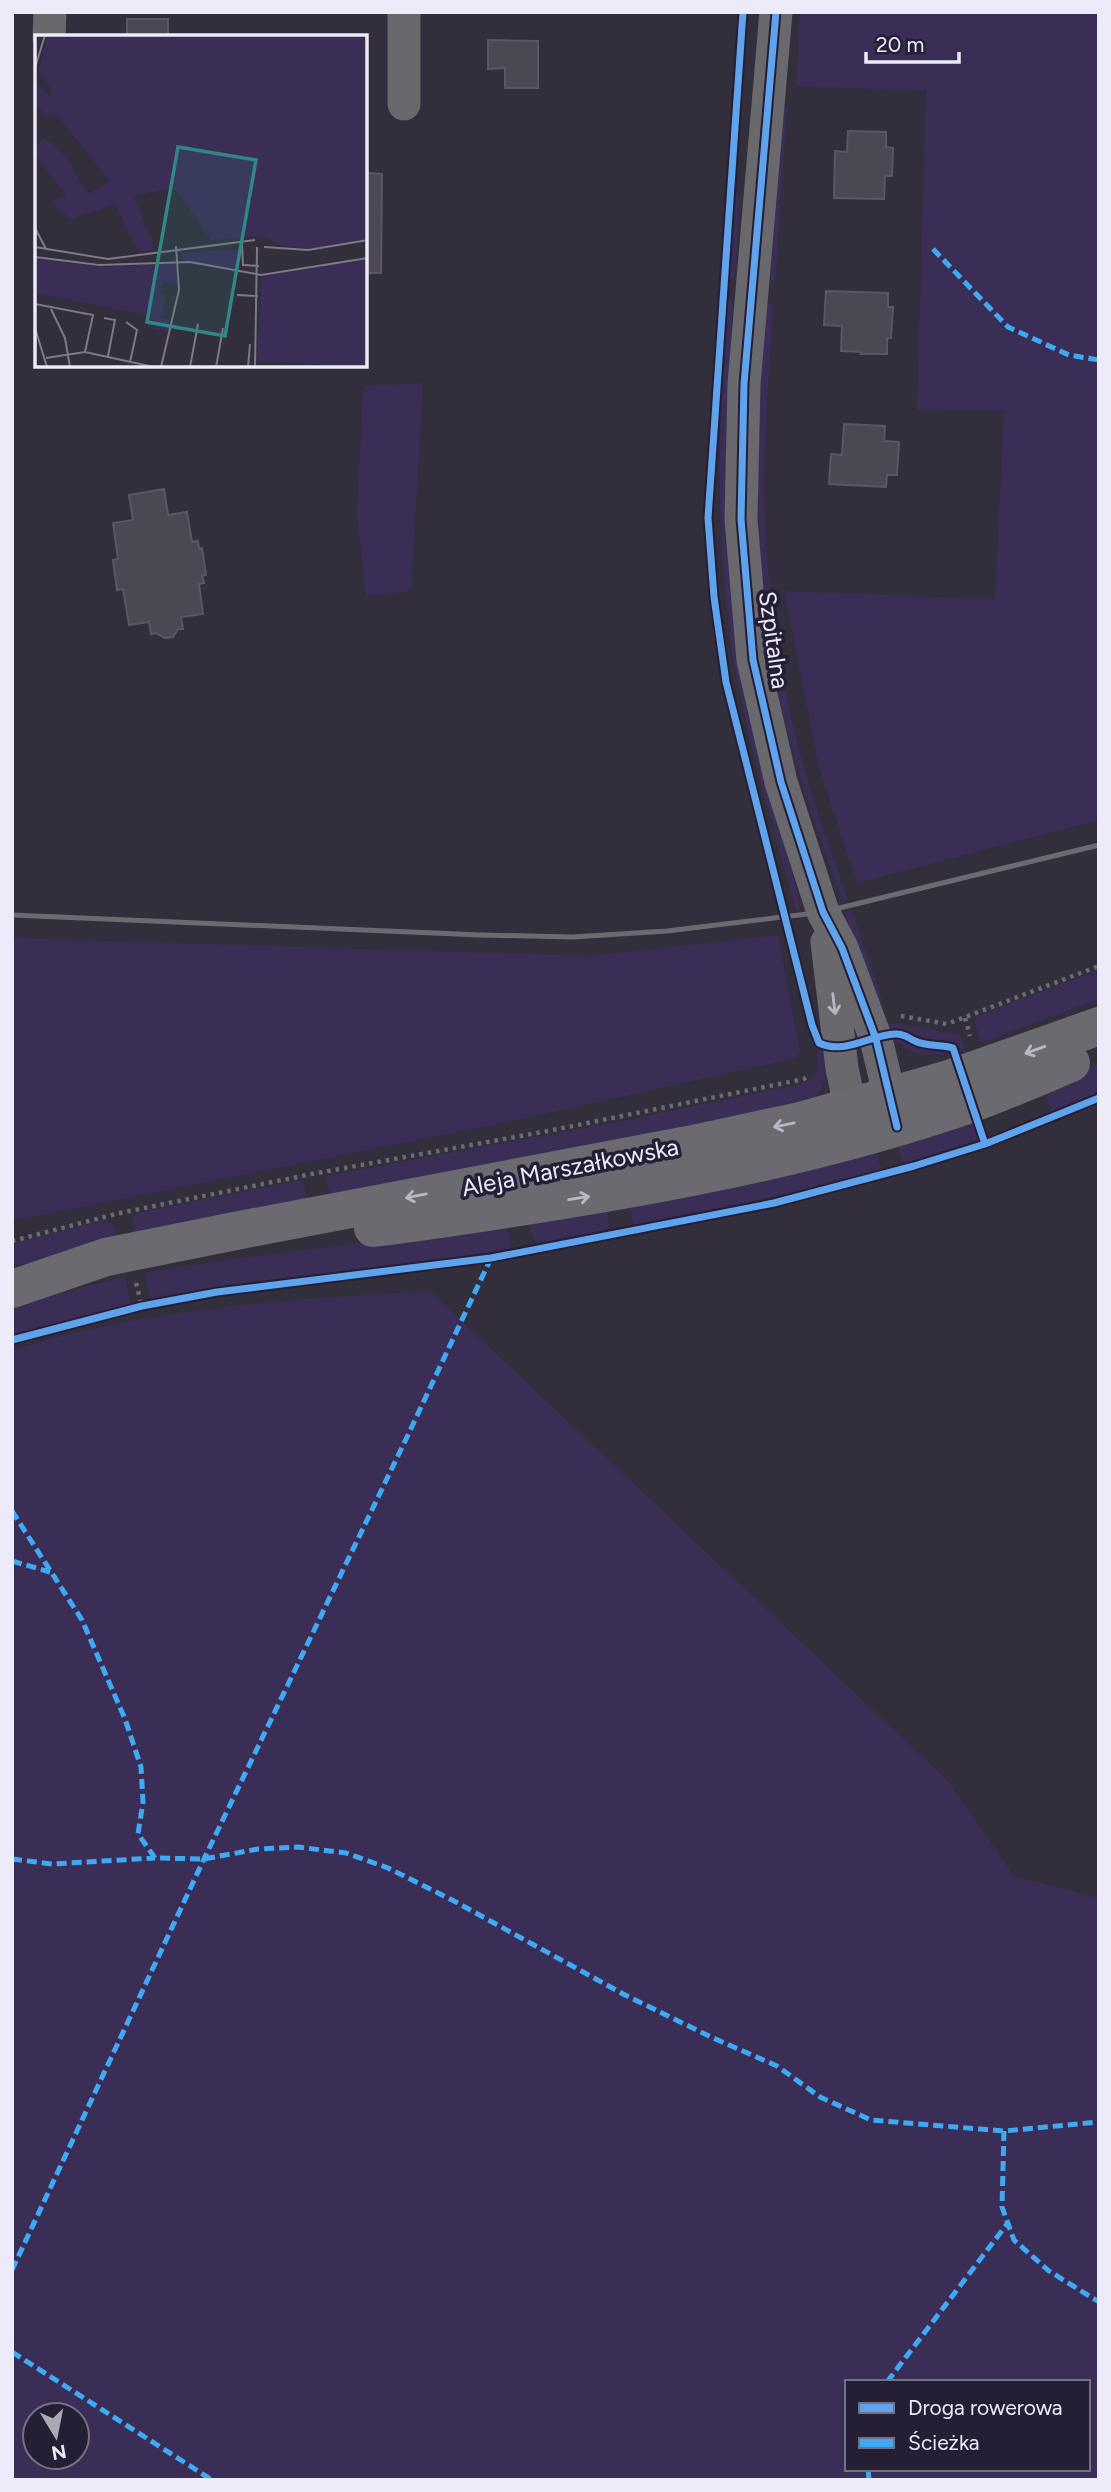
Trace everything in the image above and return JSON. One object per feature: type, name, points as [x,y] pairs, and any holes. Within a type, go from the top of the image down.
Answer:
[{"type":"main road","name":"Aleja Marszałkowska","points":[[894,1112],[1035,1050],[1099,1026]]},
{"type":"main road","name":"Aleja Marszałkowska","points":[[24,1286],[106,1257],[245,1228],[693,1144],[853,1123],[894,1112],[988,1097],[1099,1051]]},
{"type":"street","points":[[50,12],[50,35]]},
{"type":"street","points":[[404,12],[404,104]]},
{"type":"street","name":"Szpitalna","points":[[776,12],[746,358],[741,519],[753,660],[781,782],[823,912],[842,948],[870,1021],[894,1112]]},
{"type":"street","name":"Szpitalna","points":[[823,912],[842,1068],[853,1123]]},
{"type":"path","points":[[870,1021],[893,1015],[947,1024],[1099,967]]},
{"type":"path","points":[[12,1241],[134,1210],[561,1129],[804,1079],[813,1071]]},
{"type":"path","points":[[129,1310],[154,1304]]},
{"type":"shaded area","points":[[800,12],[1096,12],[1099,37],[1099,820],[857,883],[819,768],[784,591],[995,599],[1004,411],[917,410],[926,91],[796,86]]},
{"type":"shaded area","points":[[779,106],[787,107],[775,284],[770,279]]},
{"type":"shaded area","points":[[735,194],[738,194],[740,199],[735,276],[729,281]]},
{"type":"shaded area","points":[[727,300],[731,300],[733,306],[726,425],[726,520],[761,762],[798,894],[800,909],[796,910],[745,720],[726,603],[720,489]]},
{"type":"shaded area","points":[[771,303],[764,479],[771,593],[790,710],[813,799],[848,900],[842,901],[792,750],[779,696],[763,586],[759,530],[759,419],[766,308]]},
{"type":"shaded area","points":[[423,383],[411,591],[366,596],[357,514],[363,386]]},
{"type":"shaded area","points":[[852,911],[883,1003],[879,1008],[845,912]]},
{"type":"shaded area","points":[[778,935],[800,1052],[796,1058],[502,1123],[16,1220],[12,1217],[12,938],[590,956]]},
{"type":"shaded area","points":[[1099,970],[1099,999],[981,1043],[975,1022],[977,1016]]},
{"type":"shaded area","points":[[894,1023],[960,1035],[965,1049],[960,1051],[948,1041],[923,1037],[905,1029],[890,1029],[888,1025]]},
{"type":"shaded area","points":[[894,1038],[902,1038],[919,1047],[945,1048],[950,1053],[919,1053],[906,1048]]},
{"type":"shaded area","points":[[816,1048],[824,1052],[828,1077],[813,1101],[803,1108],[330,1195],[326,1176],[622,1121],[805,1083],[816,1073]]},
{"type":"shaded area","points":[[1099,1063],[1099,1093],[1052,1111],[1044,1092]]},
{"type":"shaded area","points":[[971,1115],[979,1137],[977,1141],[904,1164],[898,1148],[900,1141]]},
{"type":"shaded area","points":[[872,1148],[877,1154],[881,1170],[725,1208],[633,1226],[629,1205]]},
{"type":"shaded area","points":[[302,1180],[308,1200],[137,1240],[132,1218],[137,1213]]},
{"type":"shaded area","points":[[606,1209],[610,1230],[536,1245],[529,1224]]},
{"type":"shaded area","points":[[105,1220],[113,1224],[118,1244],[30,1266],[12,1263],[12,1244]]},
{"type":"shaded area","points":[[500,1224],[508,1230],[512,1249],[241,1285],[151,1300],[144,1273],[233,1259]]},
{"type":"shaded area","points":[[125,1277],[131,1304],[12,1336],[12,1309],[44,1297]]},
{"type":"shaded area","points":[[430,1291],[948,1781],[1014,1876],[1099,1898],[1099,2480],[12,2480],[12,1350],[115,1324],[219,1308]]},
{"type":"building","points":[[127,19],[168,19],[168,35],[127,35]]},
{"type":"building","points":[[488,40],[538,41],[538,88],[505,88],[505,68],[488,69]]},
{"type":"building","points":[[848,131],[886,132],[886,147],[893,148],[892,176],[885,176],[884,199],[834,198],[835,151],[847,152]]},
{"type":"building","points":[[368,173],[382,174],[381,273],[368,273]]},
{"type":"building","points":[[826,291],[888,293],[888,307],[893,307],[887,354],[841,351],[842,326],[824,325]]},
{"type":"building","points":[[844,424],[885,426],[884,441],[899,442],[897,475],[887,475],[886,487],[829,484],[831,454],[842,455]]},
{"type":"building","points":[[164,489],[168,515],[187,512],[192,542],[198,541],[199,549],[202,548],[206,575],[202,576],[204,583],[199,584],[203,614],[181,617],[183,629],[178,629],[173,637],[165,638],[156,633],[151,634],[149,622],[129,625],[123,589],[117,590],[113,560],[118,559],[113,523],[133,520],[129,495]]},
{"type":"railway","points":[[12,915],[480,935],[573,937],[667,931],[823,912],[1099,845]]},
{"type":"marked path","points":[[933,249],[1008,327],[1069,355],[1099,360]]},
{"type":"marked path","points":[[12,2270],[204,1859],[491,1258]]},
{"type":"marked path","points":[[12,1511],[82,1620],[125,1719],[141,1767],[143,1802],[138,1834],[155,1858],[204,1859],[258,1849],[298,1847],[346,1853],[388,1868],[625,1995],[777,2066],[820,2097],[871,2120],[1004,2131],[1099,2122]]},
{"type":"marked path","points":[[12,1561],[50,1572]]},
{"type":"marked path","points":[[12,1859],[52,1864],[155,1858]]},
{"type":"marked path","points":[[1004,2131],[1002,2207],[1014,2240],[1049,2271],[1099,2302]]},
{"type":"marked path","points":[[889,2380],[1007,2224]]},
{"type":"marked path","points":[[12,2352],[212,2480]]},
{"type":"marked path","points":[[868,2471],[869,2480]]},
{"type":"cycle path","points":[[743,12],[708,518],[714,597],[726,682],[812,1025],[819,1043],[847,1046],[898,1034],[920,1043],[953,1048],[985,1144]]},
{"type":"cycle path","points":[[776,12],[744,384],[741,519],[753,660],[781,782],[823,912],[842,948],[876,1039],[897,1127]]},
{"type":"cycle path","points":[[12,1340],[142,1306],[217,1292],[491,1258],[774,1203],[985,1144],[1099,1098]]}]
